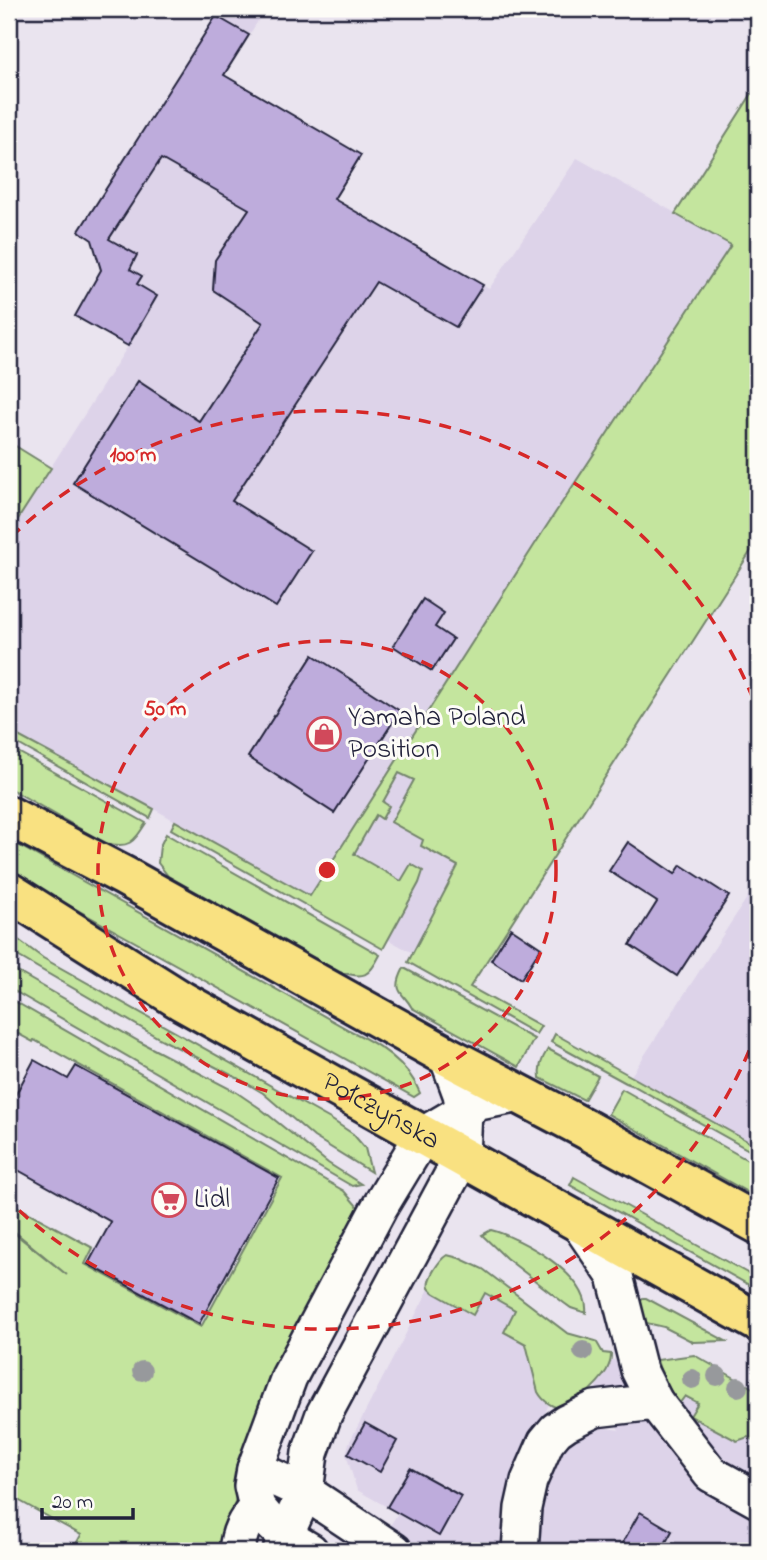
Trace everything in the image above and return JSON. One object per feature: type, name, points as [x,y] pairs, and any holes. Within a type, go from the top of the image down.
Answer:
[{"type":"main road","points":[[9,816],[124,876],[447,1056],[758,1224]]},
{"type":"main road","name":"Połczyńska","points":[[9,892],[182,1001],[758,1322]]},
{"type":"street","points":[[292,1546],[305,1492],[310,1453],[324,1414],[462,1157],[464,1110],[447,1056]]},
{"type":"street","points":[[292,1546],[257,1507],[252,1486],[255,1469],[289,1377],[379,1208],[423,1135],[479,1101],[520,1094]]},
{"type":"street","points":[[578,1222],[615,1276],[639,1370],[655,1402],[711,1474],[758,1500]]},
{"type":"street","points":[[520,1551],[523,1508],[529,1481],[546,1442],[556,1430],[596,1409],[655,1402]]},
{"type":"street","points":[[255,1469],[305,1492],[394,1551]]},
{"type":"street","points":[[237,1551],[245,1520],[257,1507]]},
{"type":"shaded area","points":[[220,9],[265,10],[224,75],[361,155],[338,193],[324,185],[320,191],[489,289],[577,158],[731,244],[544,530],[310,897],[9,731],[9,533],[157,296],[137,284],[142,276],[130,269],[137,255],[111,237],[97,257],[92,240],[79,231]]},
{"type":"shaded area","points":[[399,772],[414,780],[423,840],[421,846],[458,866],[413,953],[387,939],[423,871],[401,881],[354,854],[376,815],[389,806],[383,802]]},
{"type":"shaded area","points":[[758,881],[758,1147],[631,1076]]},
{"type":"shaded area","points":[[429,1289],[473,1314],[485,1292],[515,1310],[538,1392],[549,1404],[537,1432],[510,1551],[422,1551],[388,1529],[398,1513],[357,1490],[346,1454],[349,1443]]},
{"type":"shaded area","points":[[611,1360],[705,1365],[758,1394],[758,1551],[536,1551],[539,1496],[561,1440],[594,1426],[619,1430],[595,1384]]},
{"type":"green space","points":[[758,84],[758,540],[470,987],[541,1026],[536,1034],[408,962],[458,866],[421,846],[423,840],[391,822],[414,780],[399,773],[383,802],[389,806],[382,819],[376,815],[354,854],[401,881],[411,864],[423,871],[383,949],[171,829],[175,821],[310,896],[544,530],[731,245],[675,214]]},
{"type":"green space","points":[[9,442],[51,468],[9,533]]},
{"type":"green space","points":[[9,731],[154,809],[150,818],[9,739]]},
{"type":"green space","points":[[9,747],[146,823],[130,843],[105,843],[9,788]]},
{"type":"green space","points":[[166,834],[380,955],[376,962],[365,974],[340,972],[168,876],[158,863],[160,846]]},
{"type":"green space","points":[[9,840],[371,1041],[400,1063],[420,1093],[414,1097],[9,872]]},
{"type":"green space","points":[[9,933],[43,958],[332,1120],[353,1134],[365,1148],[371,1172],[314,1137],[263,1093],[159,1038],[9,951]]},
{"type":"green space","points":[[9,967],[140,1042],[236,1092],[328,1163],[361,1184],[352,1186],[9,988]]},
{"type":"green space","points":[[404,968],[534,1039],[519,1067],[412,1008],[398,987]]},
{"type":"green space","points":[[9,998],[344,1191],[361,1209],[238,1489],[224,1551],[72,1551],[81,1535],[9,1495],[9,1229],[67,1275],[9,1227],[9,1210],[13,1204],[93,1248],[85,1264],[201,1327],[282,1178],[34,1040],[33,1042],[9,1029]]},
{"type":"green space","points":[[555,1034],[758,1147],[758,1155],[551,1042]]},
{"type":"green space","points":[[548,1049],[598,1076],[584,1100],[540,1078],[541,1063]]},
{"type":"green space","points":[[622,1089],[758,1166],[758,1198],[608,1114]]},
{"type":"green space","points":[[574,1177],[758,1279],[758,1290],[570,1185]]},
{"type":"green space","points":[[491,1230],[536,1250],[566,1273],[584,1299],[586,1313],[571,1308],[506,1258],[482,1235]]},
{"type":"green space","points":[[447,1255],[483,1269],[567,1333],[596,1341],[603,1353],[611,1354],[610,1364],[597,1383],[571,1405],[557,1407],[546,1401],[538,1392],[526,1344],[504,1332],[515,1310],[485,1293],[473,1315],[429,1289],[437,1265]]},
{"type":"green space","points":[[643,1298],[726,1341],[693,1342],[664,1327],[642,1322],[639,1301]]},
{"type":"green space","points":[[694,1355],[758,1391],[758,1442],[748,1437],[737,1441],[690,1416],[698,1403],[685,1396],[679,1404],[662,1377],[657,1360]]},
{"type":"building","points":[[216,16],[249,35],[224,75],[361,155],[334,199],[483,285],[456,327],[376,282],[232,501],[312,551],[276,607],[73,483],[138,381],[199,421],[263,323],[213,290],[215,260],[249,209],[161,159],[109,239],[137,255],[130,269],[142,276],[137,284],[157,296],[128,346],[75,316],[101,270],[92,240],[79,231]]},
{"type":"building","points":[[423,599],[444,613],[435,627],[453,639],[432,671],[393,646]]},
{"type":"building","name":"Yamaha Poland Position","points":[[313,655],[400,711],[334,813],[248,757]]},
{"type":"building","points":[[628,842],[675,874],[681,865],[729,896],[677,976],[630,945],[657,902],[609,871]]},
{"type":"building","points":[[511,928],[541,948],[521,979],[491,960]]},
{"type":"building","name":"Lidl","points":[[34,1060],[68,1079],[76,1066],[279,1178],[199,1324],[88,1264],[111,1222],[9,1165],[9,1107]]},
{"type":"building","points":[[365,1423],[397,1441],[380,1472],[348,1454]]},
{"type":"building","points":[[410,1468],[461,1496],[439,1536],[387,1507]]},
{"type":"building","points":[[640,1512],[672,1531],[661,1551],[618,1551]]},
{"type":"place","name":"Yamaha Poland Position","points":[[324,734]]},
{"type":"place","name":"Lidl","points":[[169,1200]]}]
